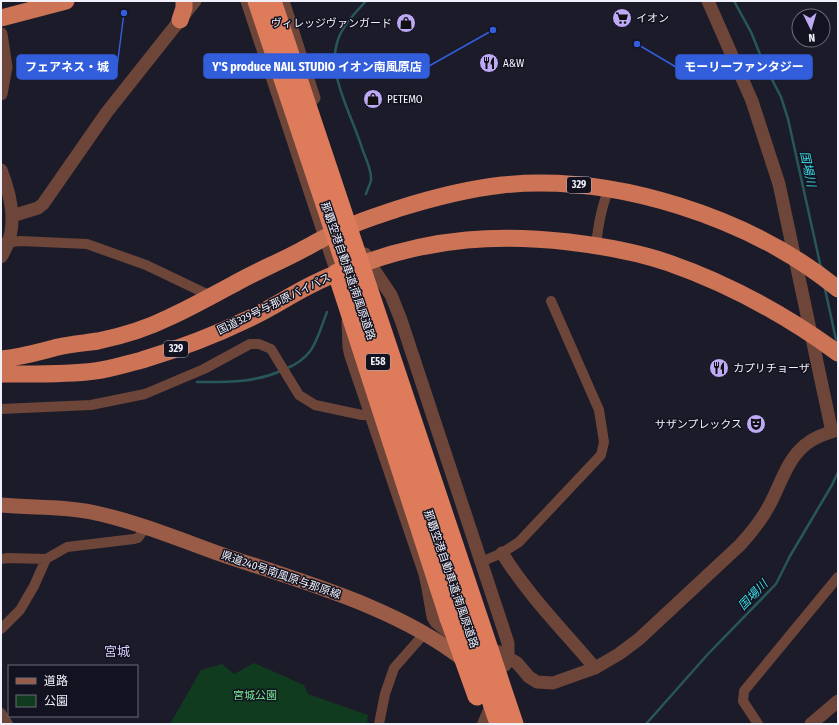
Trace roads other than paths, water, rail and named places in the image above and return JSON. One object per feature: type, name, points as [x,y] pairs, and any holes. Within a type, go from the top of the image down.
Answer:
[{"type":"highway","points":[[1,18],[66,1]]},
{"type":"highway","points":[[180,20],[184,8],[184,1]]},
{"type":"highway","name":"那覇空港自動車道;南風原道路","points":[[258,1],[500,724]]},
{"type":"highway","name":"那覇空港自動車道;南風原道路","points":[[272,1],[514,724]]},
{"type":"highway","name":"329","points":[[1,359],[21,358],[59,347],[99,341],[140,329],[169,318],[355,224],[455,192],[502,185],[525,183],[566,184],[609,189],[648,197],[704,214],[744,231],[780,249],[811,268],[835,286]]},
{"type":"highway","name":"329","points":[[340,280],[368,261],[425,245],[452,241],[493,238],[539,239],[596,246],[621,250],[666,262],[710,279],[796,324],[832,349]]},
{"type":"highway","points":[[368,261],[524,724]]},
{"type":"highway","points":[[340,280],[449,618],[486,724]]},
{"type":"highway","name":"国道329号与那原バイパス","points":[[1,374],[79,373],[115,368],[180,348],[247,320],[316,282],[340,280]]},
{"type":"main road","name":"県道240号南風原与那原線","points":[[1,505],[68,509],[90,512],[146,528],[335,594],[387,614],[452,650],[472,666],[495,691],[512,714],[524,724]]},
{"type":"street","points":[[12,216],[38,208],[43,204],[107,112],[195,1]]},
{"type":"street","points":[[248,1],[340,280],[339,292],[348,319],[350,332],[349,347],[425,574],[432,617],[447,631],[464,640],[496,651],[517,663],[529,677],[537,682],[545,684],[553,683],[595,668],[619,654],[639,639],[751,533],[761,519],[788,464],[795,454],[817,437],[835,431],[811,334],[779,184],[752,101],[708,1]]},
{"type":"street","points":[[283,1],[368,261],[391,295],[401,320],[508,644],[508,658],[482,724]]},
{"type":"street","points":[[1,34],[6,67],[1,94]]},
{"type":"street","points":[[1,170],[11,199],[12,216],[1,257]]},
{"type":"street","points":[[596,246],[598,225],[609,189]]},
{"type":"street","points":[[5,242],[87,244],[146,265],[211,296]]},
{"type":"street","points":[[481,562],[502,553],[519,542],[601,455],[604,442],[600,410],[551,302]]},
{"type":"street","points":[[1,409],[91,405],[145,394],[204,369],[250,344],[259,344],[271,349],[299,395],[314,405],[372,415]]},
{"type":"street","points":[[1,629],[20,610],[34,586],[46,560],[67,547],[138,538],[146,528]]},
{"type":"street","points":[[502,553],[516,575],[538,603],[595,668]]},
{"type":"street","points":[[1,559],[46,560]]},
{"type":"street","points":[[758,724],[743,701],[744,691],[838,577]]},
{"type":"street","points":[[379,724],[385,694],[394,668],[424,634]]},
{"type":"street","points":[[811,724],[838,701]]},
{"type":"street","points":[[1,713],[8,724]]},
{"type":"waterway","points":[[366,1],[349,20],[339,37],[335,55],[335,68],[342,96],[370,172],[371,180],[366,194]]},
{"type":"waterway","name":"国場川","points":[[734,1],[751,32],[764,64],[781,97],[788,119],[821,268]]},
{"type":"waterway","name":"国場川","points":[[825,289],[837,344]]},
{"type":"waterway","points":[[285,369],[303,359],[309,353],[317,339],[327,312]]},
{"type":"waterway","points":[[197,382],[229,382],[250,380],[281,371]]},
{"type":"waterway","name":"国場川","points":[[646,724],[708,654],[776,584],[790,556],[832,485],[838,472]]},
{"type":"place","name":"フェアネス・城","points":[[124,13]]},
{"type":"place","name":"イオン","points":[[622,18]]},
{"type":"place","name":"ヴィレッジヴァンガード","points":[[406,23]]},
{"type":"place","name":"Y'S produce NAIL STUDIO イオン南風原店","points":[[493,30]]},
{"type":"place","name":"モーリーファンタジー","points":[[637,44]]},
{"type":"place","name":"A&W","points":[[489,63]]},
{"type":"place","name":"PETEMO","points":[[373,99]]},
{"type":"place","name":"カプリチョーザ","points":[[719,368]]},
{"type":"place","name":"サザンプレックス","points":[[756,424]]},
{"type":"district","name":"宮城","points":[[117,651]]},
{"type":"park label","name":"宮城公園","points":[[255,695]]}]
